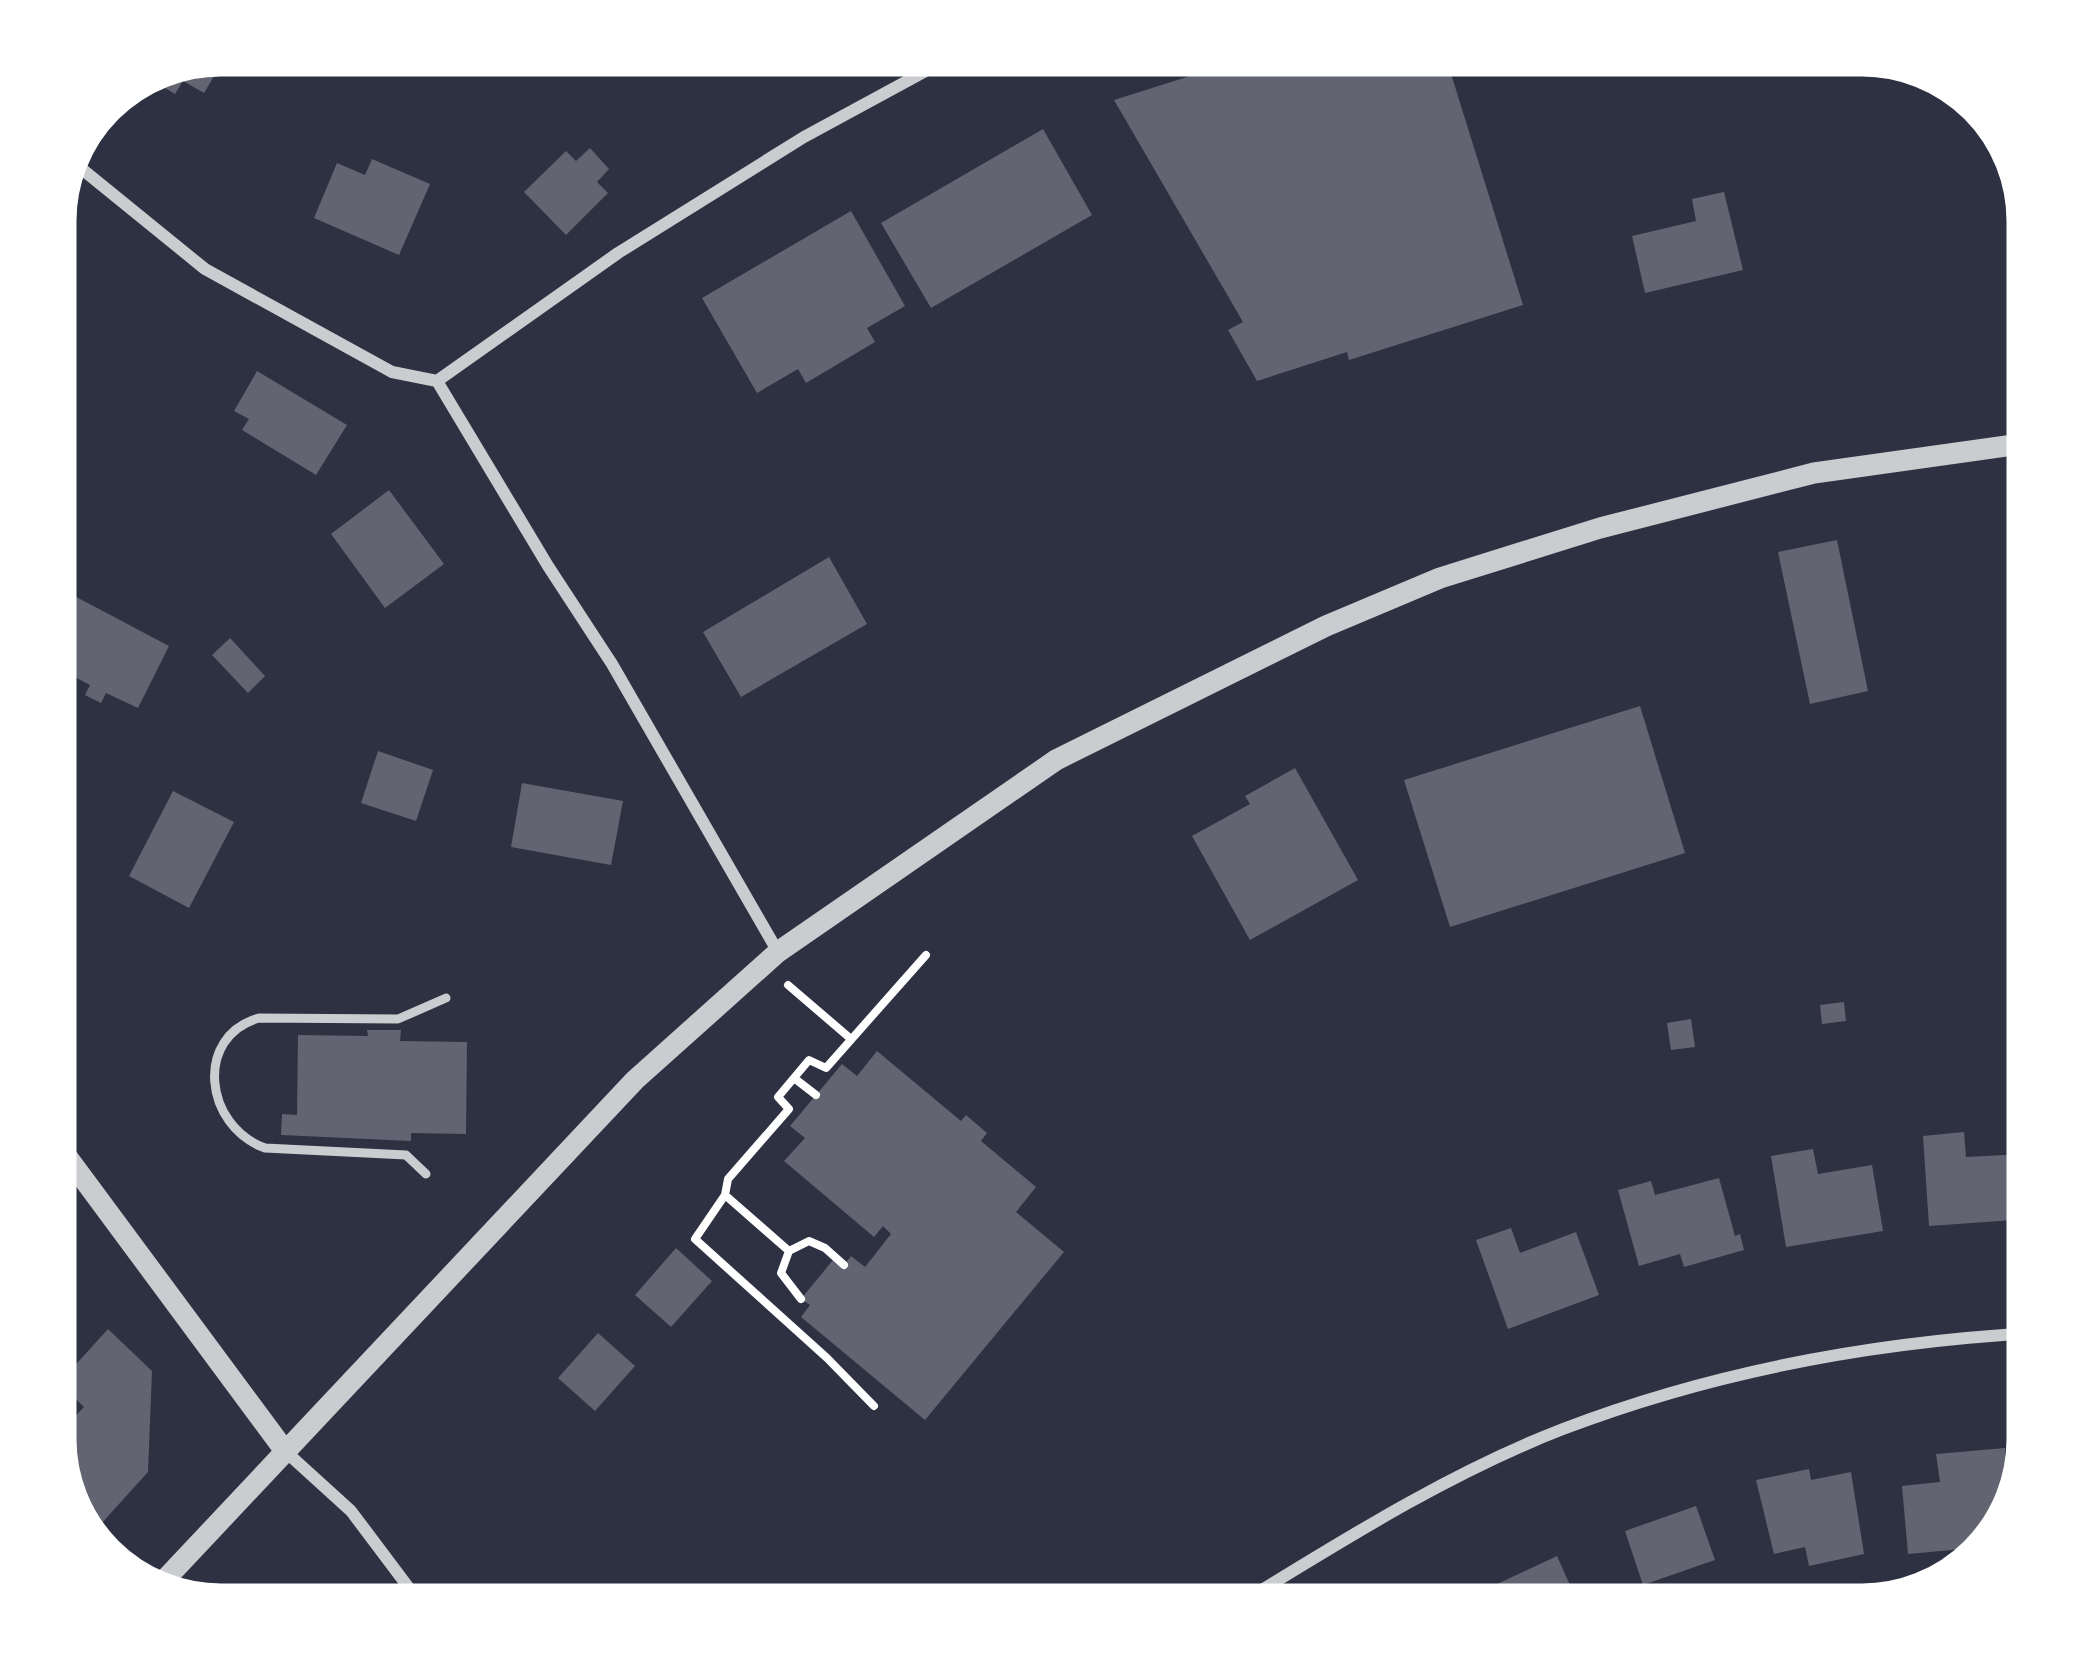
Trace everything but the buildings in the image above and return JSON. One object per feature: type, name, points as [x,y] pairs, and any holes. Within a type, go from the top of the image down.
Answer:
[{"type":"street","points":[[80,167],[205,268],[392,372],[437,381],[711,195],[804,137],[929,69]]},
{"type":"street","points":[[437,381],[612,664],[771,958]]},
{"type":"street","points":[[165,1580],[635,1080],[771,958],[1056,760],[1327,626],[1440,578],[1600,528],[1814,473],[2014,445]]},
{"type":"street","points":[[69,1159],[285,1450],[351,1511],[412,1591]]},
{"type":"street","points":[[1262,1591],[1435,1490],[1582,1423],[1690,1387],[1818,1356],[2014,1334]]},
{"type":"lane","points":[[426,1174],[406,1155],[265,1148],[251,1143],[229,1126],[222,1113],[215,1086],[216,1064],[224,1043],[245,1022],[259,1018],[398,1019],[446,998]]},
{"type":"path","points":[[874,1406],[694,1239],[725,1195],[728,1179],[789,1109],[778,1096],[809,1060],[826,1068],[926,955]]},
{"type":"path","points":[[771,958],[851,1039]]},
{"type":"path","points":[[794,1078],[816,1095]]},
{"type":"path","points":[[725,1195],[789,1251]]},
{"type":"path","points":[[801,1298],[781,1273],[789,1251],[809,1241],[844,1265]]}]
